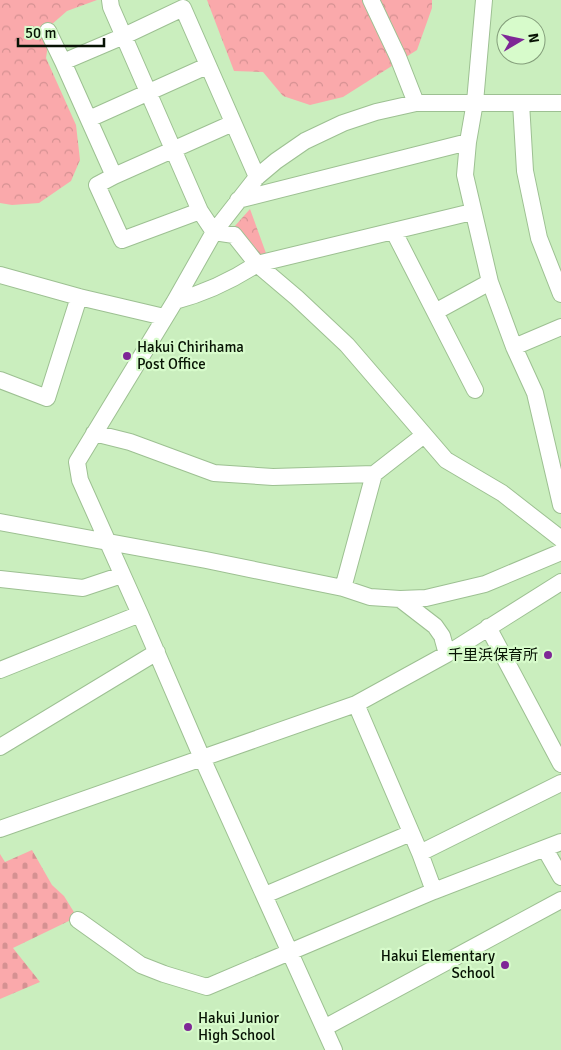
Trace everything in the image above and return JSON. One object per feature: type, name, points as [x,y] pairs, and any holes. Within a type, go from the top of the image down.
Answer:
[{"type":"street","points":[[110,0],[111,7],[200,210],[214,232],[234,235],[257,264],[347,345],[446,460],[502,493],[561,539]]},
{"type":"street","points":[[371,0],[398,57],[416,103]]},
{"type":"street","points":[[484,0],[475,102],[468,142],[465,176],[490,282],[514,347],[534,393],[561,505]]},
{"type":"street","points":[[63,62],[183,8],[257,177]]},
{"type":"street","points":[[48,31],[114,176]]},
{"type":"street","points":[[89,119],[207,66]]},
{"type":"street","points":[[522,102],[525,171],[539,238],[561,294]]},
{"type":"street","points":[[334,1050],[202,758],[80,480],[77,462],[175,301],[214,232],[257,177],[276,161],[305,142],[336,127],[376,112],[416,103],[561,103]]},
{"type":"street","points":[[200,210],[122,240],[97,185],[233,123]]},
{"type":"street","points":[[238,200],[468,142]]},
{"type":"street","points":[[175,301],[198,295],[234,279],[257,264],[472,212]]},
{"type":"street","points":[[394,232],[475,390]]},
{"type":"street","points":[[0,275],[78,297],[164,317]]},
{"type":"street","points":[[435,312],[490,282]]},
{"type":"street","points":[[0,380],[47,398],[78,297]]},
{"type":"street","points":[[514,347],[561,327]]},
{"type":"street","points":[[94,432],[130,442],[214,473],[273,478],[374,474],[424,435]]},
{"type":"street","points":[[344,588],[374,474]]},
{"type":"street","points":[[0,522],[206,560],[344,588],[370,597],[400,599],[426,598],[485,584],[561,552]]},
{"type":"street","points":[[0,580],[83,588],[122,575]]},
{"type":"street","points":[[0,829],[356,704],[447,654],[561,582]]},
{"type":"street","points":[[400,599],[435,626],[442,636],[447,654]]},
{"type":"street","points":[[0,670],[140,614]]},
{"type":"street","points":[[488,627],[561,764]]},
{"type":"street","points":[[0,747],[157,652]]},
{"type":"street","points":[[356,704],[420,853],[434,891]]},
{"type":"street","points":[[420,853],[561,783]]},
{"type":"street","points":[[265,895],[411,833]]},
{"type":"street","points":[[78,920],[141,965],[207,987],[434,891],[561,842]]},
{"type":"street","points":[[545,849],[561,878]]},
{"type":"street","points":[[324,1028],[561,900]]},
{"type":"green space","points":[[0,0],[97,0],[67,11],[51,25],[46,58],[76,125],[80,160],[71,181],[39,203],[12,205],[0,203]]},
{"type":"green space","points":[[207,0],[432,0],[432,8],[417,50],[343,97],[310,105],[283,96],[263,72],[234,71]]},
{"type":"green space","points":[[250,209],[267,256],[260,259],[234,227]]},
{"type":"green space","points":[[32,850],[52,885],[64,896],[77,917],[13,948],[40,982],[0,999],[0,854],[5,862]]},
{"type":"place","name":"Hakui Chirihama Post Office","points":[[127,356]]},
{"type":"place","name":"千里浜保育所","points":[[548,655]]},
{"type":"place","name":"Hakui Elementary School","points":[[505,965]]},
{"type":"place","name":"Hakui Junior High School","points":[[188,1027]]}]
